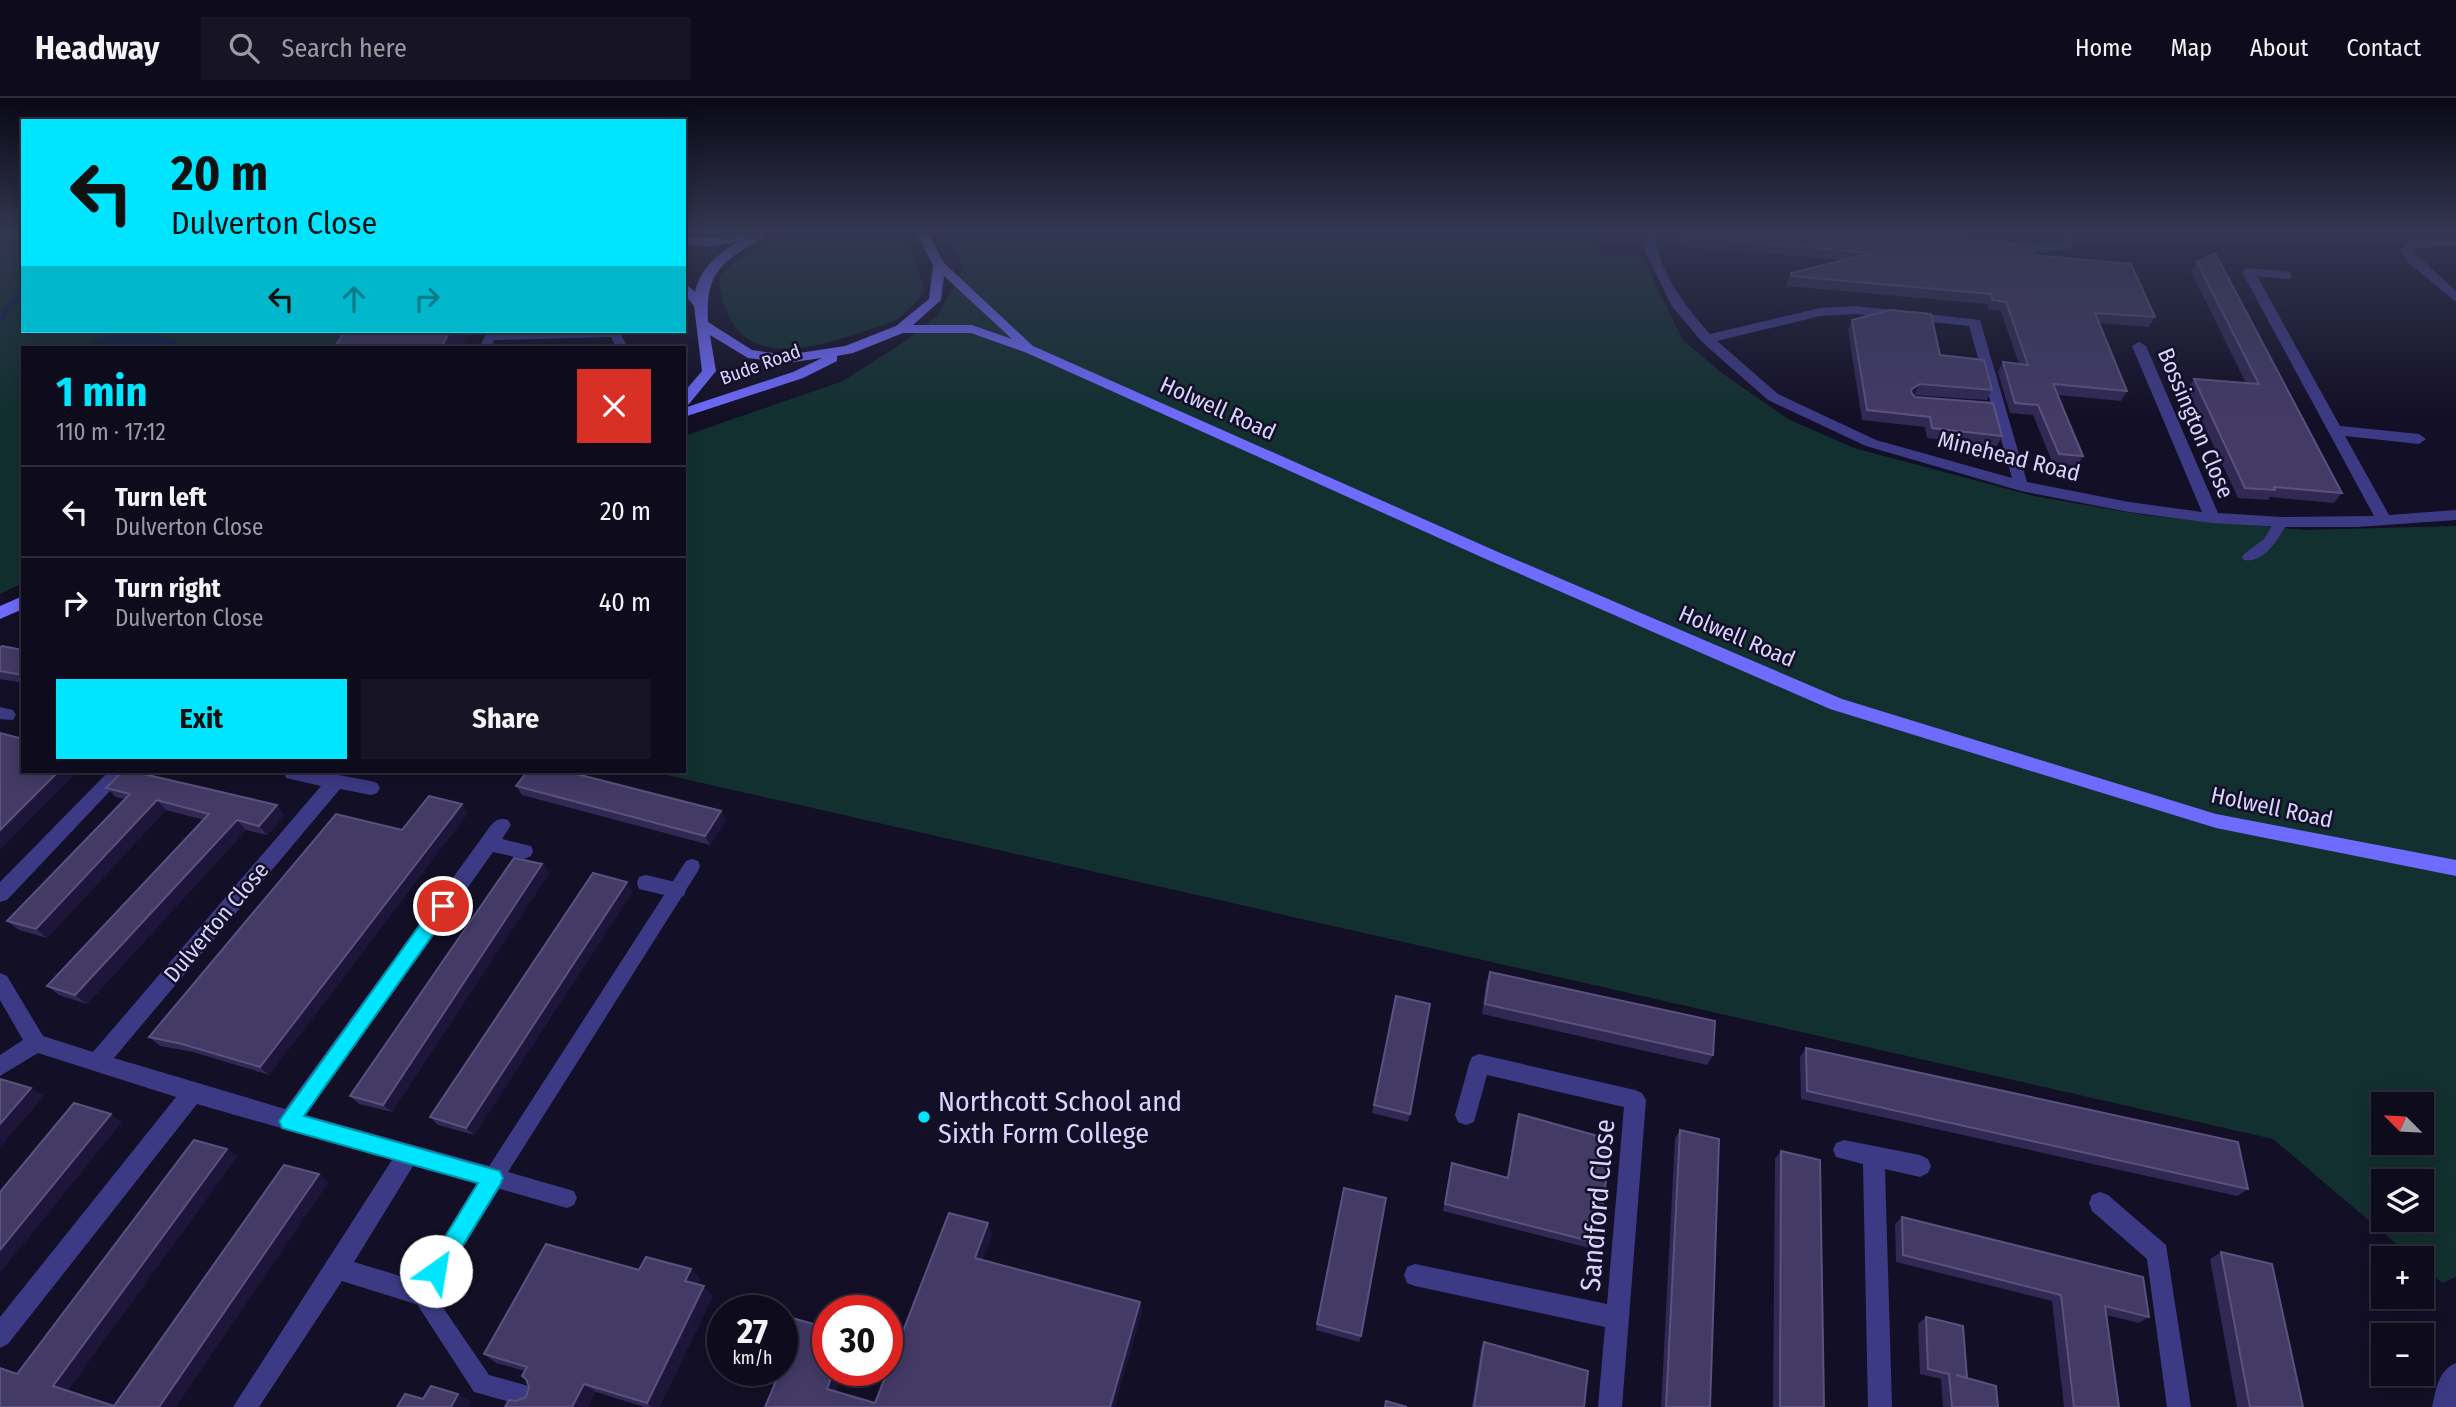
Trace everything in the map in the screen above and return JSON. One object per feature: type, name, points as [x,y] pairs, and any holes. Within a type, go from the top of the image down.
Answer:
[{"type":"street","points":[[691,294],[698,303]]},
{"type":"street","points":[[698,303],[700,294]]},
{"type":"street","points":[[703,324],[748,354],[786,359],[848,350],[901,329],[935,300],[936,294]]},
{"type":"street","name":"Holwell Road","points":[[971,294],[1032,350]]},
{"type":"street","name":"Minehead Road","points":[[1672,294],[1677,305],[1707,339],[1773,397],[1871,443],[2021,486],[2129,507],[2212,518],[2281,522],[2385,520],[2456,515]]},
{"type":"street","points":[[2260,294],[2385,520]]},
{"type":"street","name":"Bude Road","points":[[686,399],[709,371],[698,303]]},
{"type":"street","points":[[1707,339],[1820,312],[1856,310],[1975,323],[1991,406],[2021,486]]},
{"type":"street","name":"Holwell Road","points":[[901,329],[972,329],[1032,350],[1480,551],[1836,704],[2216,821],[2456,868]]},
{"type":"street","name":"Bossington Close","points":[[2139,346],[2212,518]]},
{"type":"street","name":"Bude Road","points":[[686,412],[798,375],[848,350]]},
{"type":"street","points":[[2335,430],[2419,439]]},
{"type":"street","points":[[0,613],[21,603]]},
{"type":"street","points":[[0,894],[117,773]]},
{"type":"street","points":[[292,773],[371,788]]},
{"type":"street","name":"Dulverton Close","points":[[97,1063],[335,782]]},
{"type":"street","points":[[289,1121],[502,825]]},
{"type":"street","points":[[488,844],[524,851]]},
{"type":"street","points":[[646,883],[677,890]]},
{"type":"street","points":[[0,982],[36,1043],[192,1094],[493,1178],[422,1294],[337,1268]]},
{"type":"street","points":[[0,1066],[36,1043]]},
{"type":"street","name":"Sandford Close","points":[[1466,1115],[1479,1064],[1635,1100],[1610,1407]]},
{"type":"street","points":[[0,1336],[192,1094]]},
{"type":"street","points":[[1844,1150],[1920,1166]]},
{"type":"street","points":[[245,1407],[408,1154]]},
{"type":"street","points":[[1874,1158],[1880,1407]]},
{"type":"street","points":[[2100,1203],[2158,1252],[2179,1407]]},
{"type":"street","name":"Sandford Close","points":[[1415,1275],[1618,1318]]},
{"type":"street","points":[[2444,1407],[2450,1383],[2456,1376]]},
{"type":"lane","points":[[487,339],[615,333]]},
{"type":"lane","points":[[2249,557],[2269,542],[2281,522]]},
{"type":"lane","points":[[567,1198],[493,1178],[692,866]]},
{"type":"lane","points":[[422,1294],[482,1384],[528,1396]]},
{"type":"green space","points":[[0,294],[21,294],[21,333],[359,333],[349,346],[21,346],[21,584],[0,594]]},
{"type":"green space","points":[[721,294],[922,294],[910,309],[885,325],[823,344],[785,349],[767,347],[751,341],[737,329]]},
{"type":"green space","points":[[950,294],[1660,294],[1683,340],[1723,374],[1790,420],[1854,448],[2034,496],[2144,515],[2304,530],[2456,526],[2456,1277],[2442,1283],[2434,1276],[2434,1246],[2399,1246],[2382,1232],[2434,1232],[2434,1169],[2371,1169],[2371,1222],[2273,1139],[658,773],[686,773],[686,435],[843,381],[907,340],[939,314]]},
{"type":"water","points":[[151,333],[177,341],[176,346],[86,346],[113,334]]},
{"type":"building","points":[[1991,294],[2145,294],[2155,317],[2095,313],[2127,391],[2053,384],[2083,456],[2059,454],[2038,405],[2015,403],[2003,362],[2028,365],[2006,302],[1993,300]]},
{"type":"building","points":[[2213,294],[2237,294],[2342,493],[2274,487],[2275,490],[2245,488],[2194,379],[2259,384]]},
{"type":"building","points":[[1890,310],[1931,314],[1940,355],[1984,360],[1992,390],[1920,384],[1912,389],[1915,397],[1993,403],[2002,436],[1932,428],[1930,417],[1867,410],[1852,320]]},
{"type":"building","points":[[344,333],[449,333],[442,346],[335,346]]},
{"type":"building","points":[[2,646],[21,650],[21,675],[0,671]]},
{"type":"building","points":[[0,733],[21,738],[21,773],[57,773],[0,830]]},
{"type":"building","points":[[121,773],[139,773],[277,805],[259,826],[237,820],[75,995],[47,986],[209,814],[157,800],[36,929],[7,921],[130,794],[106,788]]},
{"type":"building","points":[[526,773],[573,773],[721,811],[705,836],[516,786]]},
{"type":"building","points":[[429,796],[462,804],[260,1067],[149,1037],[336,814],[402,830]]},
{"type":"building","points":[[514,858],[542,864],[383,1105],[350,1096]]},
{"type":"building","points":[[593,873],[627,882],[466,1128],[430,1117]]},
{"type":"building","points":[[1490,972],[1715,1021],[1713,1055],[1485,1004]]},
{"type":"building","points":[[1396,996],[1430,1004],[1410,1114],[1374,1105]]},
{"type":"building","points":[[1806,1048],[2238,1142],[2248,1189],[1807,1091]]},
{"type":"building","points":[[0,1079],[31,1088],[0,1124]]},
{"type":"building","points":[[74,1103],[111,1114],[0,1250],[0,1192]]},
{"type":"building","points":[[1519,1114],[1612,1140],[1603,1201],[1601,1244],[1445,1204],[1452,1163],[1508,1178]]},
{"type":"building","points":[[1680,1130],[1719,1139],[1710,1407],[1666,1407]]},
{"type":"building","points":[[194,1140],[227,1149],[53,1386],[114,1406],[284,1165],[319,1174],[159,1407],[0,1407],[0,1368],[17,1374]]},
{"type":"building","points":[[1781,1151],[1820,1160],[1824,1407],[1780,1407]]},
{"type":"building","points":[[1344,1188],[1386,1198],[1361,1336],[1317,1324]]},
{"type":"building","points":[[949,1213],[988,1223],[975,1258],[1140,1302],[1110,1407],[765,1407],[774,1386],[798,1386],[798,1320],[812,1323],[812,1386],[828,1386],[827,1389],[875,1403],[882,1386],[903,1386],[903,1331]]},
{"type":"building","points":[[1902,1217],[2143,1277],[2149,1317],[2105,1306],[2119,1407],[2074,1407],[2061,1295],[1903,1255]]},
{"type":"building","points":[[546,1244],[639,1270],[646,1257],[691,1269],[685,1281],[704,1286],[647,1403],[584,1384],[572,1407],[505,1407],[509,1400],[516,1401],[526,1397],[529,1387],[522,1376],[527,1367],[484,1354]]},
{"type":"building","points":[[2221,1252],[2272,1264],[2303,1407],[2250,1407]]},
{"type":"building","points":[[1926,1317],[1963,1326],[1967,1378],[1956,1375],[1996,1386],[1998,1407],[1952,1407],[1949,1374],[1928,1369]]},
{"type":"building","points":[[1484,1342],[1588,1371],[1584,1407],[1474,1407]]},
{"type":"building","points":[[431,1386],[458,1394],[451,1407],[397,1407],[405,1394],[423,1399]]},
{"type":"building","points":[[1386,1401],[1407,1407],[1385,1407]]},
{"type":"waterway","points":[[0,319],[20,294]]},
{"type":"place","name":"Northcott School and Sixth Form College","points":[[924,1117]]},
{"type":"route","points":[[436,1271],[493,1178],[289,1121],[443,906]]}]
